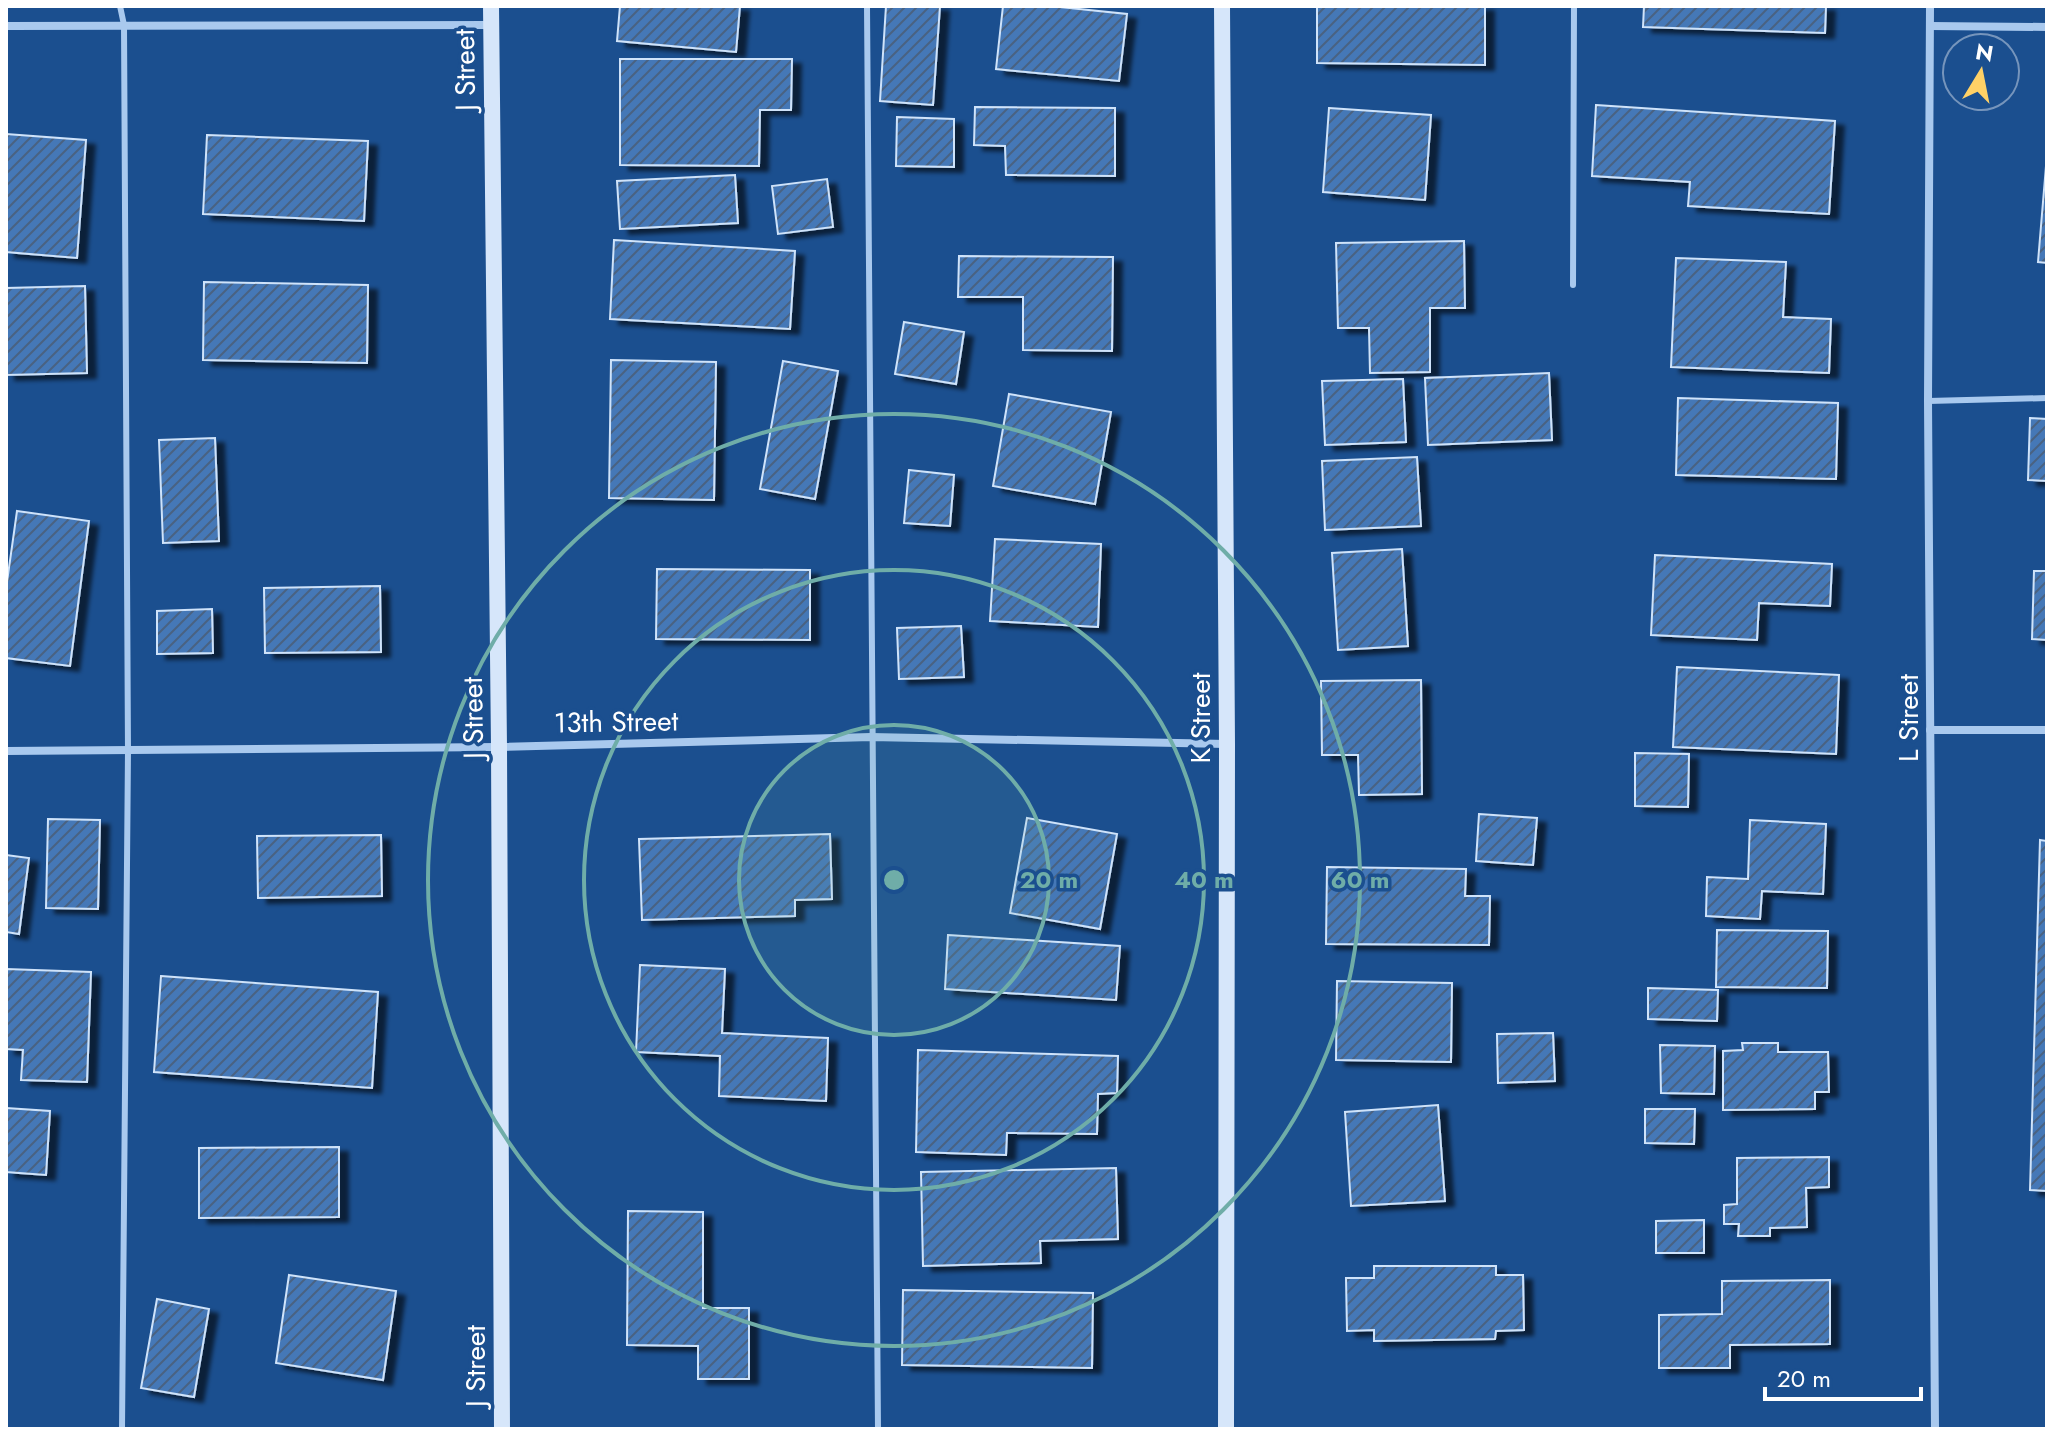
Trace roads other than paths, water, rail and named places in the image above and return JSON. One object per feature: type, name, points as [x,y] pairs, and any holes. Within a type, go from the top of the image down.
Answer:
[{"type":"street","name":"J Street","points":[[491,6],[502,1429]]},
{"type":"street","name":"K Street","points":[[1222,6],[1227,744],[1226,1429]]},
{"type":"street","name":"L Street","points":[[1930,6],[1928,401],[1935,1429]]},
{"type":"street","points":[[6,26],[491,25]]},
{"type":"street","points":[[1930,26],[2047,27]]},
{"type":"street","points":[[1930,730],[2047,730]]},
{"type":"street","name":"13th Street","points":[[6,751],[499,747],[871,737],[1227,744]]},
{"type":"lane","points":[[120,6],[124,25],[128,751],[122,1429]]},
{"type":"lane","points":[[867,6],[878,1429]]},
{"type":"lane","points":[[1573,285],[1574,6]]},
{"type":"lane","points":[[1928,401],[2047,398]]}]
